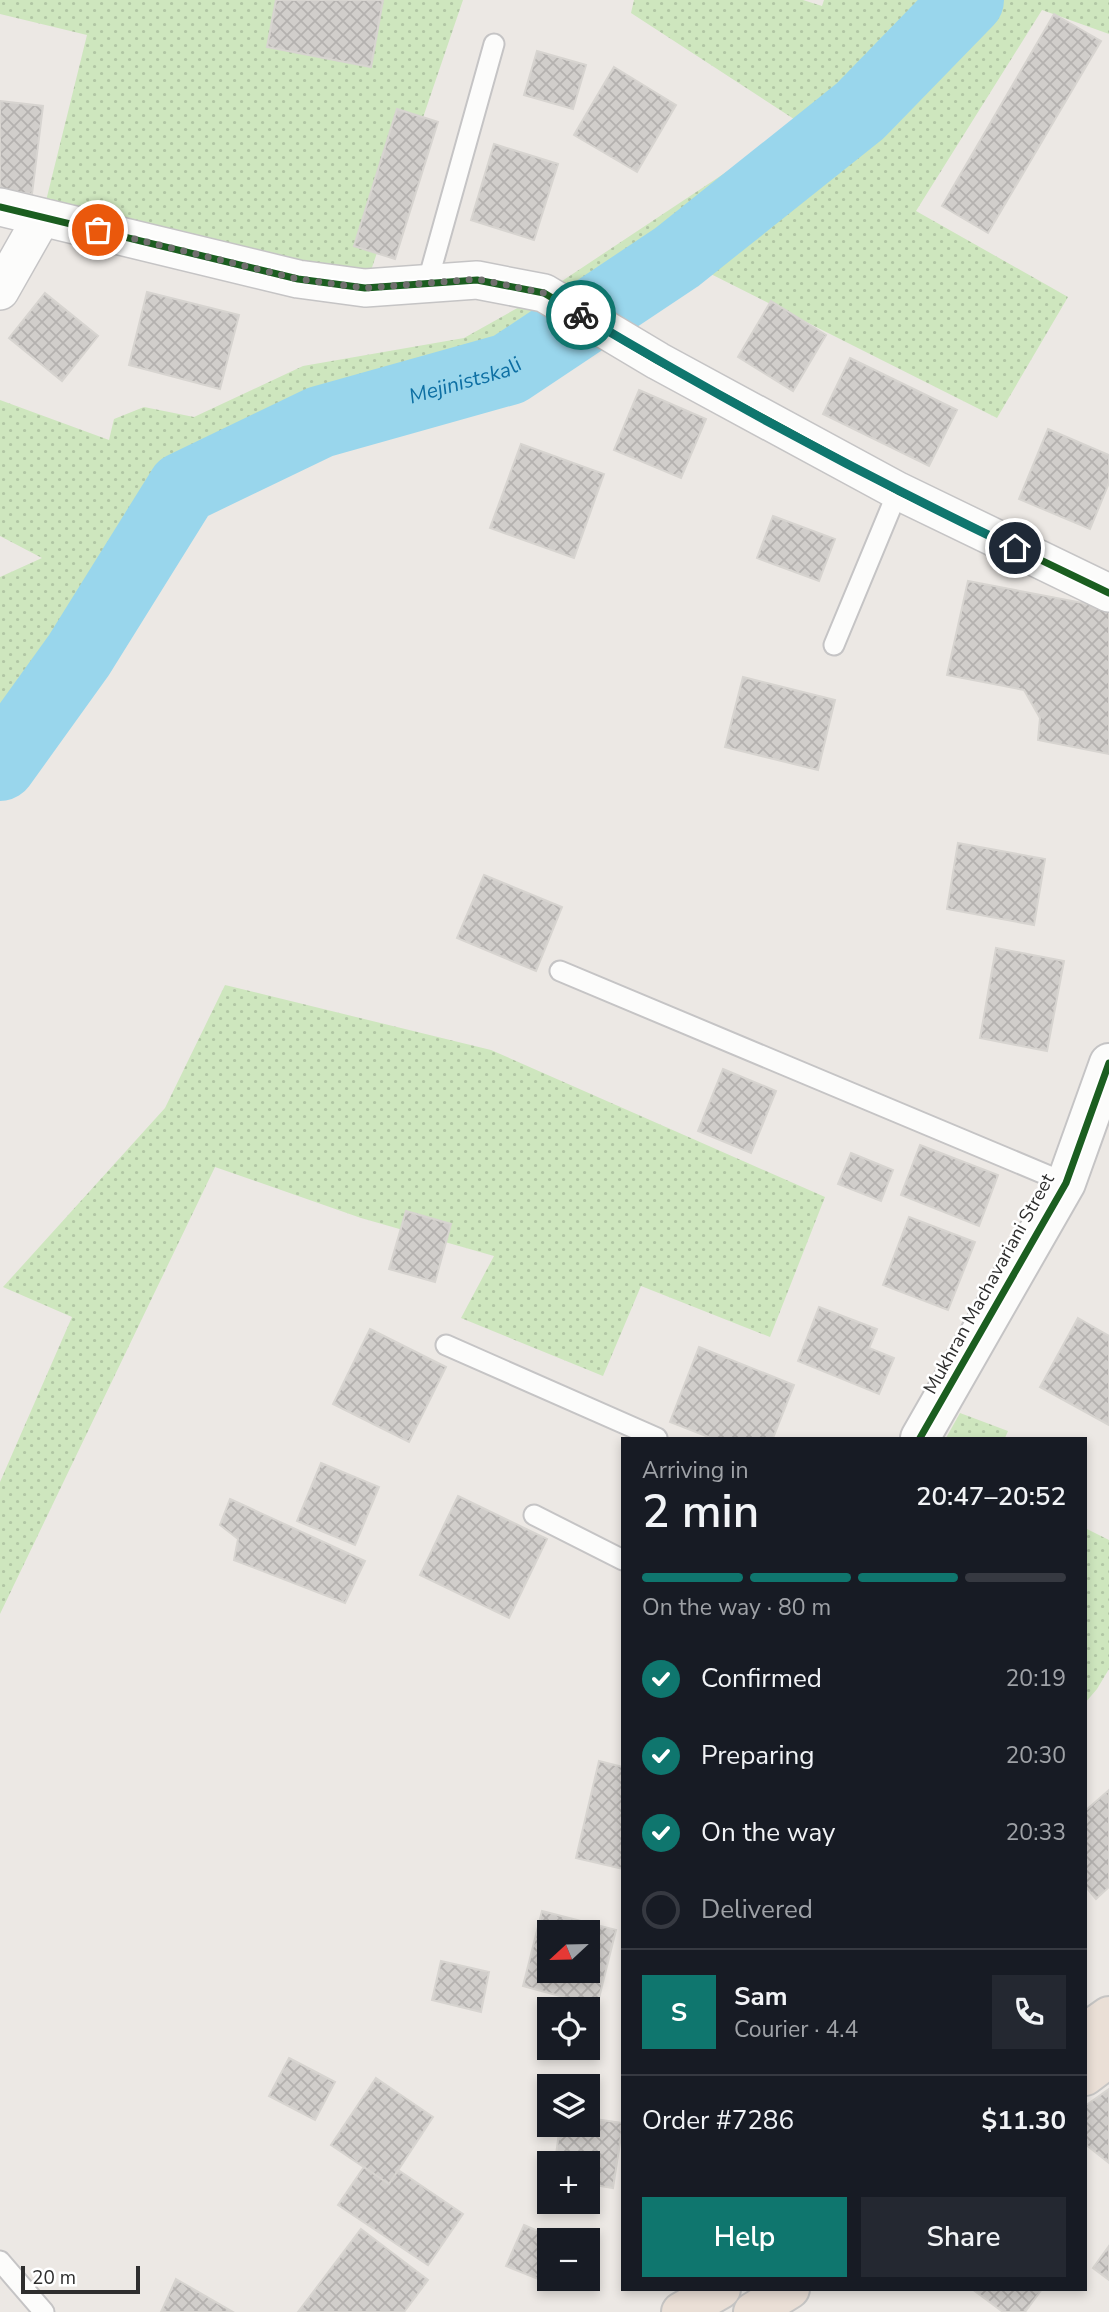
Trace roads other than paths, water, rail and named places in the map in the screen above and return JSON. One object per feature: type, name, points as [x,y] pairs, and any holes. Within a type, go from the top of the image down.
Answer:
[{"type":"highway","points":[[1087,2032],[1109,2015]]},
{"type":"highway","points":[[1087,2074],[1109,2058]]},
{"type":"highway","points":[[681,2312],[718,2291]]},
{"type":"highway","points":[[753,2312],[787,2291]]},
{"type":"street","points":[[0,207],[298,279],[365,288],[477,279],[544,293],[658,361],[898,491],[1109,593]]},
{"type":"street","points":[[0,291],[42,217]]},
{"type":"street","name":"Mukhran Machavariani Street","points":[[921,1437],[1066,1184],[1109,1063]]},
{"type":"lane","points":[[427,284],[494,44]]},
{"type":"lane","points":[[834,645],[898,491]]},
{"type":"lane","points":[[559,971],[1066,1184]]},
{"type":"lane","points":[[446,1345],[655,1437]]},
{"type":"lane","points":[[534,1515],[621,1559]]},
{"type":"lane","points":[[0,2261],[44,2312]]},
{"type":"waterway","name":"Mejinistskali","points":[[0,765],[79,655],[183,488],[320,422],[509,369],[677,257],[860,111],[968,0]]}]
